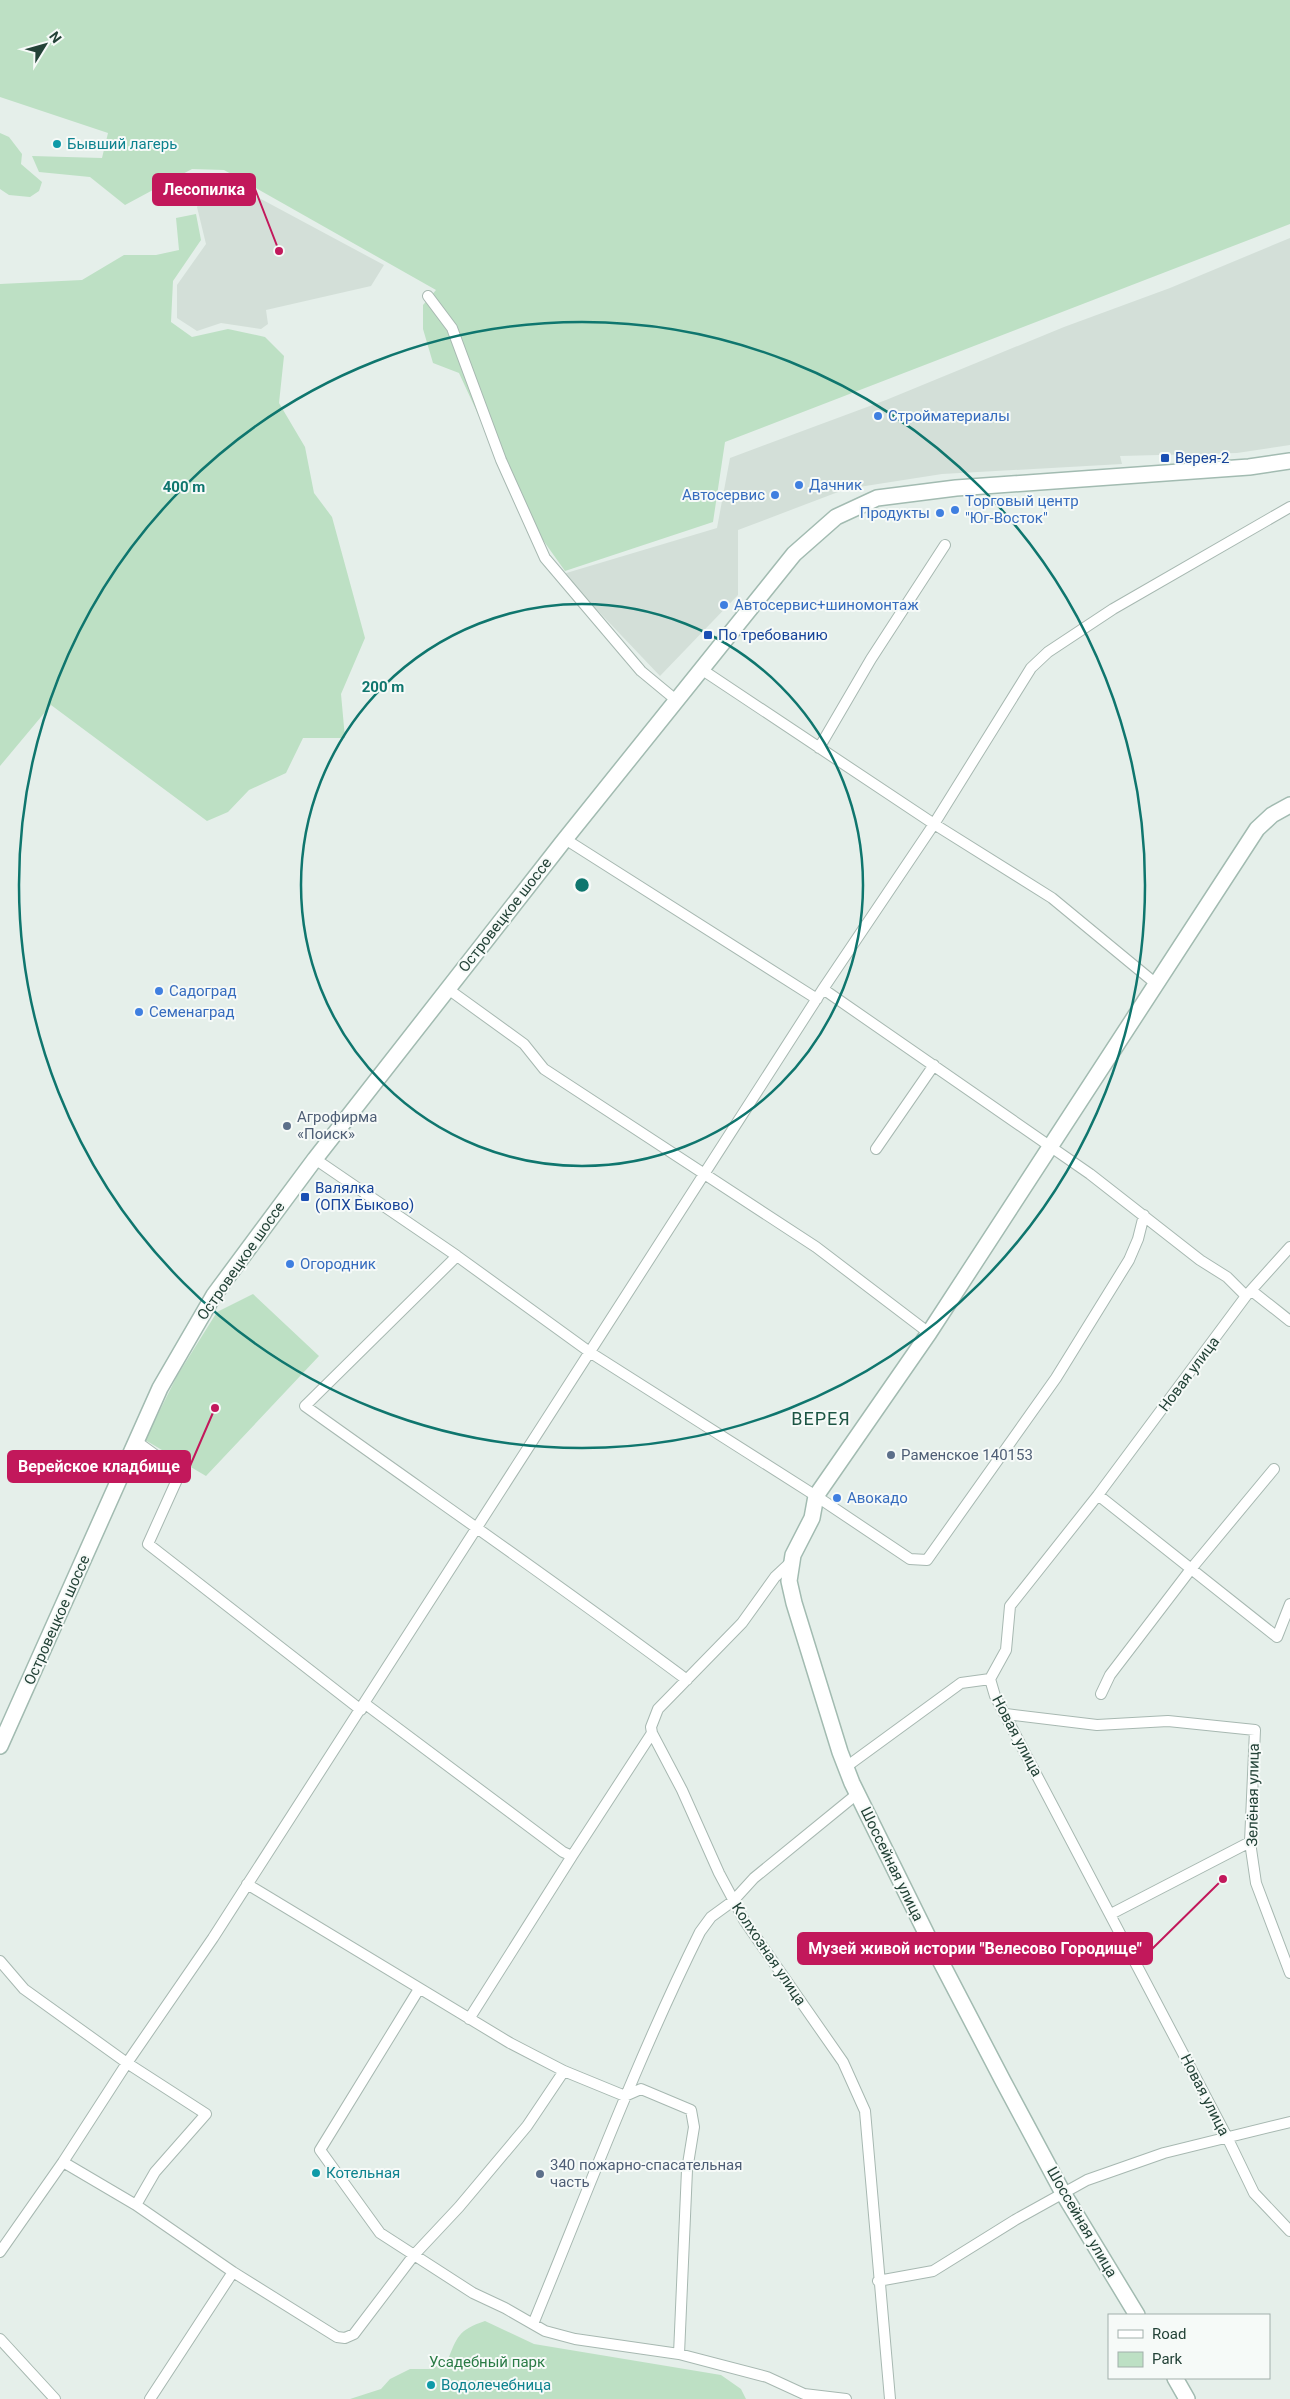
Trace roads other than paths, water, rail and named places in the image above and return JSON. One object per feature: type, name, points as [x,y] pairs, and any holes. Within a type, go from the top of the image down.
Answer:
[{"type":"main road","name":"Островецкое шоссе","points":[[0,1746],[160,1388],[214,1294],[315,1159],[565,839],[794,554],[836,518],[877,498],[956,488],[1249,467],[1290,461]]},
{"type":"main road","points":[[816,1496],[929,1333],[1257,829],[1272,815],[1290,805]]},
{"type":"main road","name":"Шоссейная улица","points":[[816,1496],[812,1518],[790,1563],[789,1581],[794,1603],[846,1767],[857,1794],[930,1941],[1063,2193],[1135,2314]]},
{"type":"main road","points":[[1176,2379],[1187,2399]]},
{"type":"street","points":[[428,296],[452,328],[501,460],[544,558],[641,671],[676,700]]},
{"type":"street","points":[[1,2253],[247,1884],[363,1706],[376,1681],[415,1627],[823,989],[934,824],[1031,668],[1048,652],[1112,609],[1290,507]]},
{"type":"street","points":[[819,748],[872,659],[945,545]]},
{"type":"street","points":[[701,669],[767,710],[819,748],[934,824],[1052,898],[1155,983]]},
{"type":"street","points":[[565,839],[817,999]]},
{"type":"street","points":[[448,989],[524,1044],[544,1069],[705,1172],[816,1247],[929,1333]]},
{"type":"street","points":[[823,989],[843,1005],[934,1065],[1050,1147],[1144,1215],[1200,1260],[1290,1321]]},
{"type":"street","points":[[876,1149],[934,1065]]},
{"type":"street","points":[[315,1159],[456,1256],[590,1352],[816,1496],[910,1559],[927,1560],[1056,1378],[1129,1260],[1138,1240],[1144,1215]]},
{"type":"street","name":"Новая улица","points":[[1290,1247],[1249,1293],[1098,1495],[1010,1606],[1006,1650],[990,1679],[995,1696],[1228,2137],[1254,2193],[1290,2231]]},
{"type":"street","points":[[456,1256],[305,1406],[477,1530],[567,1590],[687,1680]]},
{"type":"street","points":[[136,1441],[180,1474],[148,1544],[363,1706],[563,1852],[572,1856]]},
{"type":"street","points":[[1101,1694],[1110,1675],[1191,1569],[1274,1468]]},
{"type":"street","points":[[1098,1495],[1277,1637],[1290,1604]]},
{"type":"street","points":[[469,2019],[652,1733],[651,1727],[658,1709],[742,1623],[775,1577],[790,1563]]},
{"type":"street","points":[[846,1767],[961,1682],[990,1679]]},
{"type":"street","name":"Зелёная улица","points":[[1006,1714],[1097,1725],[1168,1721],[1255,1730],[1250,1842],[1256,1883],[1290,1972]]},
{"type":"street","name":"Колхозная улица","points":[[652,1733],[682,1790],[733,1901],[755,1938],[832,2046],[859,2097],[868,2124],[878,2281],[890,2399]]},
{"type":"street","points":[[533,2324],[625,2096],[700,1932],[711,1918],[733,1901],[754,1878],[857,1794]]},
{"type":"street","points":[[1111,1914],[1250,1842]]},
{"type":"street","points":[[247,1884],[419,1990],[564,2072],[625,2096],[641,2089],[691,2110],[694,2127],[687,2170],[679,2354]]},
{"type":"street","points":[[0,1960],[24,1989],[127,2063],[206,2114],[155,2172],[136,2205]]},
{"type":"street","points":[[419,1990],[320,2150],[380,2233],[473,2293],[545,2331],[575,2339],[679,2354],[767,2378],[804,2394],[846,2399]]},
{"type":"street","points":[[63,2162],[136,2205],[233,2272],[337,2337],[345,2338],[354,2334],[414,2255],[459,2207],[527,2126],[564,2072]]},
{"type":"street","points":[[878,2281],[933,2271],[1087,2180],[1164,2153],[1290,2122]]},
{"type":"street","points":[[150,2399],[233,2272]]},
{"type":"street","points":[[0,2339],[55,2399]]},
{"type":"place","name":"Бывший лагерь","points":[[57,144]]},
{"type":"place","name":"Лесопилка","points":[[279,251]]},
{"type":"place","name":"Стройматериалы","points":[[878,416]]},
{"type":"place","name":"Верея-2","points":[[1165,458]]},
{"type":"place","name":"Дачник","points":[[799,485]]},
{"type":"place","name":"Автосервис","points":[[775,495]]},
{"type":"place","name":"Торговый центр \"Юг-Восток\"","points":[[955,510]]},
{"type":"place","name":"Продукты","points":[[940,513]]},
{"type":"place","name":"Автосервис+шиномонтаж","points":[[724,605]]},
{"type":"place","name":"По требованию","points":[[708,635]]},
{"type":"place","name":"Садоград","points":[[159,991]]},
{"type":"place","name":"Семенаград","points":[[139,1012]]},
{"type":"place","name":"Агрофирма «Поиск»","points":[[287,1126]]},
{"type":"place","name":"Валялка (ОПХ Быково)","points":[[305,1197]]},
{"type":"place","name":"Огородник","points":[[290,1264]]},
{"type":"place","name":"Верейское кладбище","points":[[215,1408]]},
{"type":"place","name":"Раменское 140153","points":[[891,1455]]},
{"type":"place","name":"Авокадо","points":[[837,1498]]},
{"type":"place","name":"Музей живой истории \"Велесово Городище\"","points":[[1223,1879]]},
{"type":"place","name":"Котельная","points":[[316,2173]]},
{"type":"place","name":"340 пожарно-спасательная часть","points":[[540,2174]]},
{"type":"place","name":"Водолечебница","points":[[431,2385]]},
{"type":"district","name":"ВЕРЕЯ","points":[[821,1419]]},
{"type":"park label","name":"Усадебный парк","points":[[487,2362]]}]
